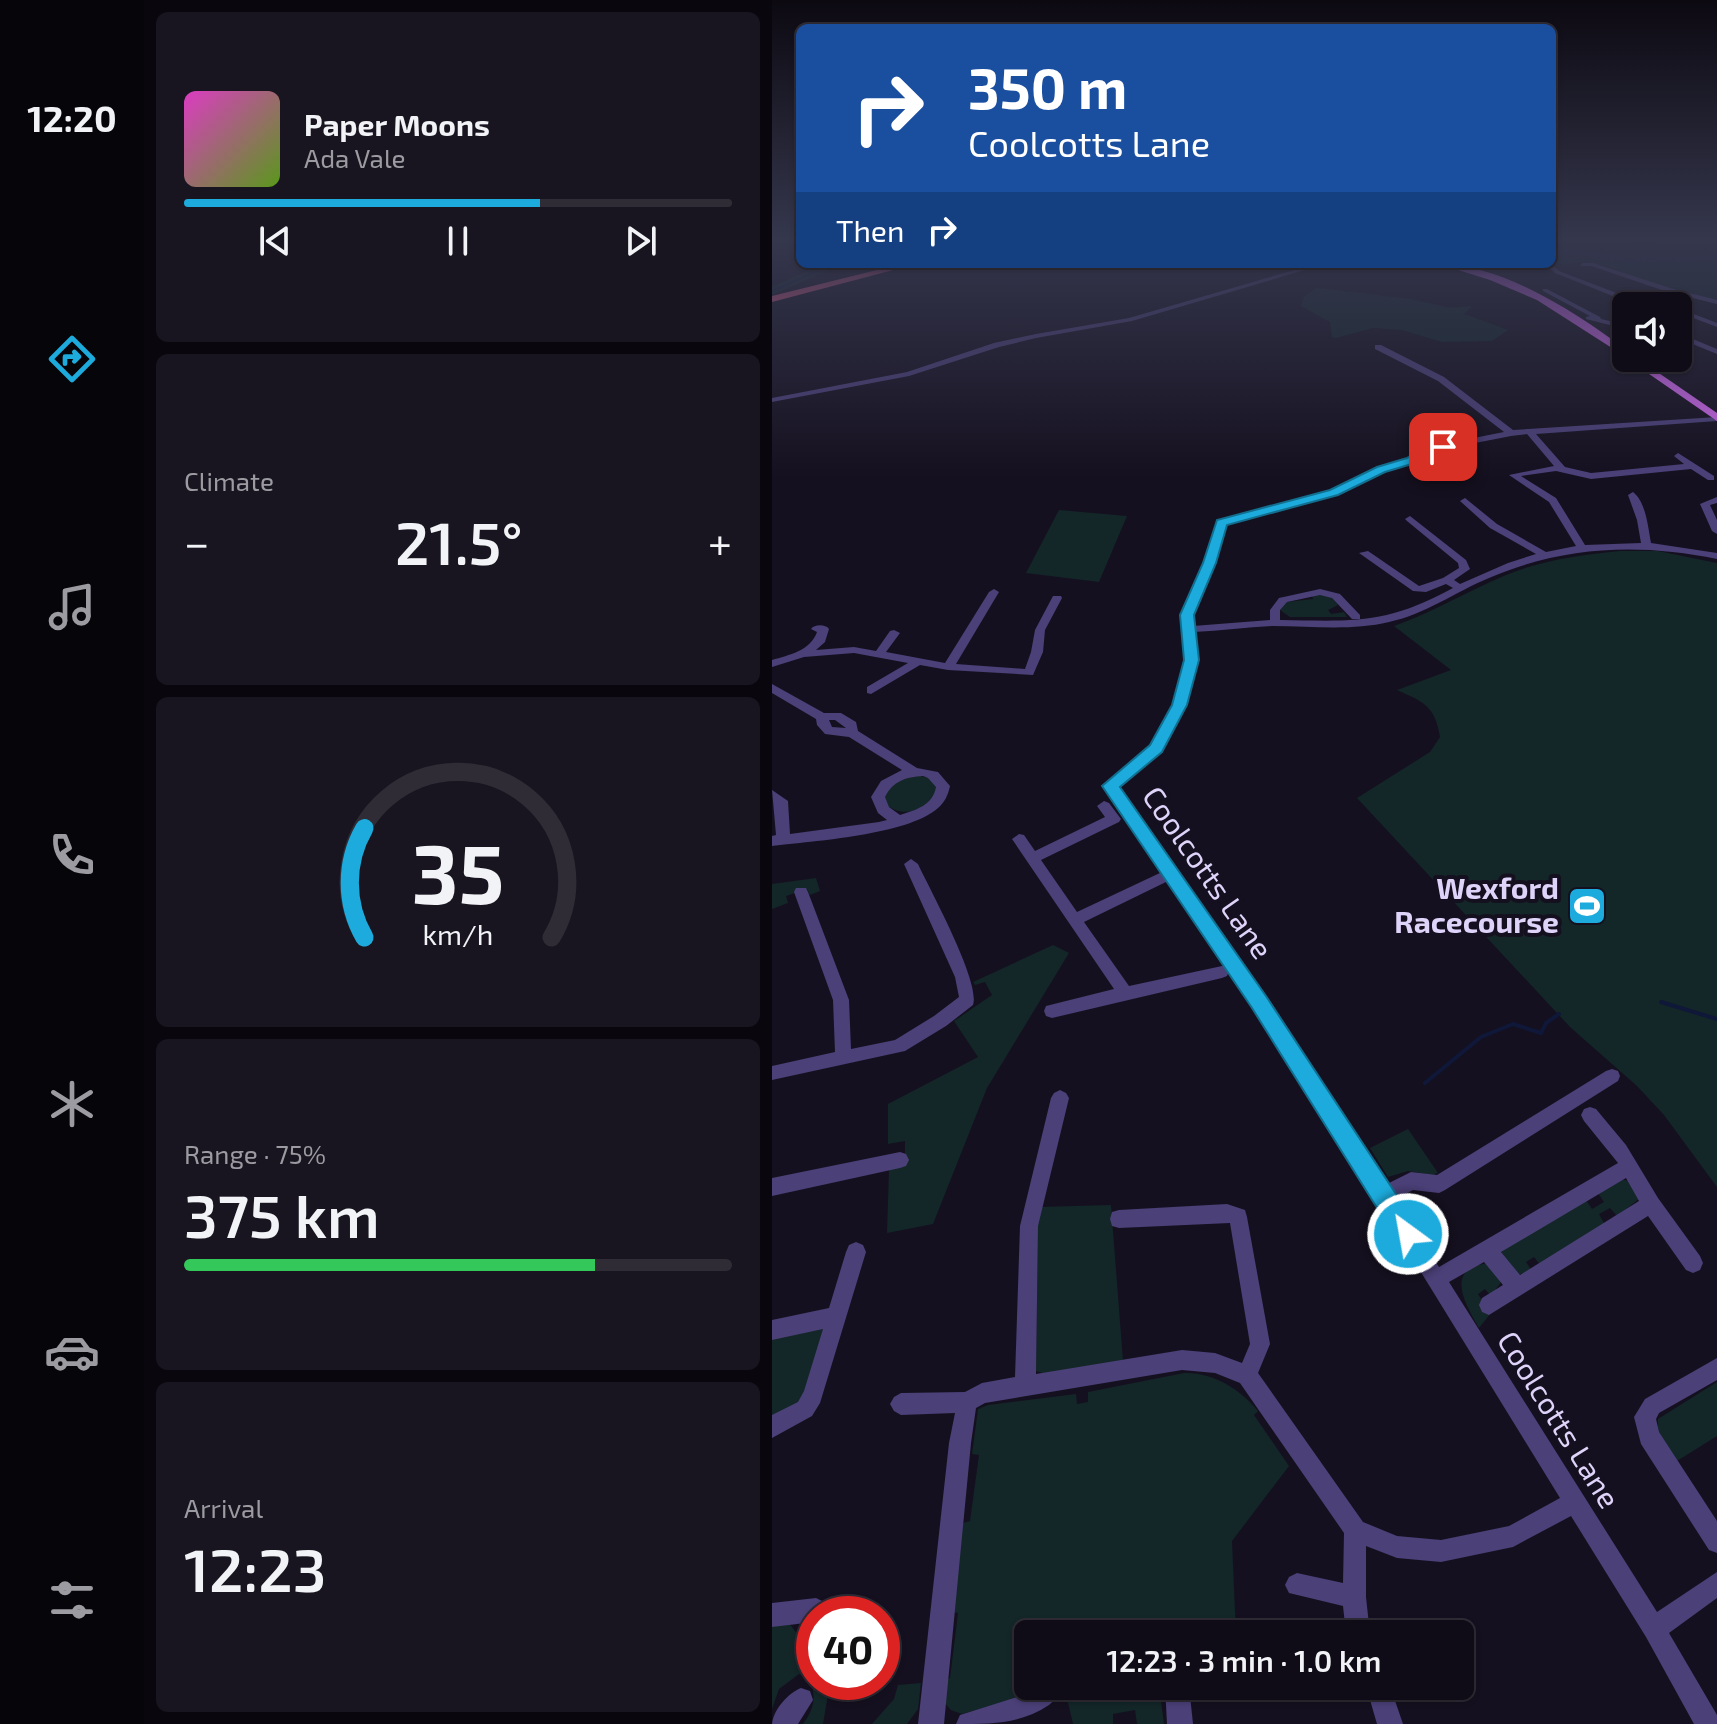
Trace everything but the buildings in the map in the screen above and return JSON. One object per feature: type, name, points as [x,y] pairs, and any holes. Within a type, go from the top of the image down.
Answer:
[{"type":"main road","points":[[1576,319],[1612,344]]},
{"type":"main road","points":[[1651,372],[1717,418]]},
{"type":"street","points":[[772,400],[909,374],[997,345],[1135,318]]},
{"type":"street","points":[[1576,319],[1588,318]]},
{"type":"street","points":[[1692,341],[1717,352]]},
{"type":"street","points":[[1378,347],[1441,379],[1482,407],[1511,433]]},
{"type":"street","name":"Coolcotts Lane","points":[[1708,1724],[1654,1629],[1384,1196],[1172,873],[1111,786],[1156,749],[1179,705],[1191,660],[1187,615],[1209,563],[1221,522],[1334,493],[1381,470],[1411,460],[1426,450],[1529,431],[1717,418]]},
{"type":"street","points":[[1529,431],[1561,468]]},
{"type":"street","points":[[1678,456],[1711,478]]},
{"type":"street","points":[[1582,548],[1553,500],[1513,475],[1561,468],[1591,476],[1693,466]]},
{"type":"street","points":[[1633,495],[1642,520],[1646,545]]},
{"type":"street","points":[[1716,533],[1705,504],[1717,500]]},
{"type":"street","points":[[1465,501],[1481,518],[1509,538],[1544,555]]},
{"type":"street","points":[[1364,553],[1417,589],[1426,589],[1465,569],[1462,562],[1410,519]]},
{"type":"street","points":[[1189,629],[1275,623],[1317,627],[1360,625],[1391,619],[1431,605],[1498,570],[1544,555],[1582,548],[1646,545],[1717,556]]},
{"type":"street","points":[[1447,580],[1461,589]]},
{"type":"street","points":[[948,667],[994,592]]},
{"type":"street","points":[[1275,623],[1275,610],[1283,600],[1320,592],[1336,596],[1356,617]]},
{"type":"street","points":[[772,664],[803,654],[854,650],[948,667],[1029,673],[1037,652],[1040,630],[1057,598]]},
{"type":"street","points":[[803,654],[819,642],[824,629],[816,629]]},
{"type":"street","points":[[879,654],[894,633]]},
{"type":"street","points":[[871,690],[918,662]]},
{"type":"street","points":[[772,688],[822,717],[823,725],[829,731],[852,733],[914,772],[933,775],[940,780],[943,793],[931,807],[879,827],[778,840],[781,801],[772,795]]},
{"type":"street","points":[[898,821],[883,810],[878,797],[886,783],[914,772]]},
{"type":"street","points":[[1032,858],[1114,819],[1104,806]]},
{"type":"street","points":[[1019,839],[1125,993]]},
{"type":"street","points":[[772,1073],[899,1046],[967,1000],[963,977],[911,864]]},
{"type":"street","points":[[1075,920],[1172,873]]},
{"type":"street","points":[[801,892],[841,1000],[843,1059]]},
{"type":"street","points":[[1052,1011],[1222,972]]},
{"type":"street","points":[[1384,1196],[1411,1181],[1439,1184],[1612,1076]]},
{"type":"street","points":[[1025,1387],[1029,1226],[1060,1098]]},
{"type":"street","points":[[1590,1115],[1630,1166],[1651,1204],[1693,1263]]},
{"type":"street","points":[[772,1187],[900,1160]]},
{"type":"street","points":[[1436,1279],[1630,1166]]},
{"type":"street","points":[[1489,1305],[1651,1204]]},
{"type":"street","points":[[1119,1219],[1227,1213],[1238,1217],[1260,1344],[1247,1375]]},
{"type":"street","points":[[1486,1250],[1518,1287]]},
{"type":"street","points":[[772,1427],[805,1409],[813,1396],[856,1252]]},
{"type":"street","points":[[772,1330],[837,1316]]},
{"type":"street","points":[[901,1404],[967,1402],[982,1393],[1182,1360],[1215,1363],[1247,1375],[1355,1530],[1397,1547],[1441,1551],[1513,1536],[1573,1503]]},
{"type":"street","points":[[1717,1368],[1652,1406],[1645,1417],[1649,1436],[1717,1542]]},
{"type":"street","points":[[931,1724],[960,1443],[967,1402]]},
{"type":"street","points":[[1355,1530],[1356,1620]]},
{"type":"street","points":[[1654,1629],[1717,1584]]},
{"type":"street","points":[[1297,1585],[1354,1597]]},
{"type":"street","points":[[772,1615],[796,1612]]},
{"type":"street","points":[[782,1724],[801,1700]]},
{"type":"street","points":[[969,1724],[1027,1707],[1036,1700]]},
{"type":"street","points":[[1178,1700],[1180,1724]]},
{"type":"street","points":[[1382,1700],[1390,1724]]},
{"type":"green space","points":[[1324,318],[1476,318],[1508,330],[1492,341],[1442,342],[1402,330],[1373,328],[1336,338],[1332,337],[1330,322]]},
{"type":"green space","points":[[1059,510],[1127,516],[1099,582],[1026,573]]},
{"type":"green space","name":"Wexford Racecourse","points":[[1620,551],[1658,551],[1717,563],[1717,1187],[1664,1115],[1637,1086],[1570,1027],[1357,798],[1430,752],[1440,737],[1435,718],[1427,706],[1397,690],[1451,670],[1394,626],[1534,565]]},
{"type":"green space","points":[[1312,595],[1331,597],[1338,605],[1328,610],[1331,614],[1344,612],[1347,617],[1290,617],[1280,610],[1286,602],[1313,599]]},
{"type":"green space","points":[[916,775],[929,778],[938,789],[928,802],[907,812],[884,803],[883,796],[895,781]]},
{"type":"green space","points":[[816,878],[820,891],[810,895],[807,889],[786,896],[788,903],[772,909],[772,884]]},
{"type":"green space","points":[[1053,945],[1069,953],[987,1088],[933,1224],[887,1233],[889,1170],[905,1165],[905,1141],[888,1144],[888,1104],[978,1057],[954,1021],[992,995],[985,982],[975,985],[973,982]]},
{"type":"green space","points":[[1408,1129],[1438,1173],[1408,1171],[1388,1177],[1370,1148]]},
{"type":"green space","points":[[1619,1179],[1630,1181],[1639,1199],[1617,1216],[1610,1208],[1599,1214],[1605,1225],[1541,1266],[1534,1257],[1526,1262],[1532,1271],[1517,1275],[1501,1255],[1503,1249],[1586,1200],[1592,1209],[1604,1202],[1598,1193]]},
{"type":"green space","points":[[1111,1205],[1123,1361],[1049,1375],[1036,1371],[1038,1207]]},
{"type":"green space","points":[[1490,1263],[1501,1282],[1491,1296],[1485,1289],[1478,1294],[1490,1314],[1479,1328],[1464,1298],[1462,1279],[1466,1271]]},
{"type":"green space","points":[[820,1327],[824,1329],[809,1384],[798,1404],[772,1419],[772,1337]]},
{"type":"green space","points":[[1195,1373],[1225,1383],[1258,1411],[1254,1415],[1289,1466],[1232,1541],[1235,1620],[1014,1620],[1014,1699],[962,1714],[951,1710],[940,1698],[941,1682],[950,1678],[958,1613],[951,1612],[963,1523],[970,1521],[979,1455],[972,1454],[978,1409],[988,1405],[1076,1394],[1077,1404],[1088,1402],[1088,1392]]},
{"type":"green space","points":[[1717,1382],[1717,1436],[1677,1461],[1658,1432],[1658,1419]]},
{"type":"green space","points":[[788,1622],[796,1632],[796,1676],[779,1689],[772,1709],[772,1625]]},
{"type":"green space","points":[[921,1683],[918,1709],[907,1724],[872,1724],[893,1700],[900,1700],[900,1685]]},
{"type":"green space","points":[[813,1700],[827,1700],[823,1724],[803,1724]]},
{"type":"green space","points":[[1067,1700],[1161,1700],[1164,1724],[1137,1724],[1135,1710],[1113,1714],[1113,1724],[1073,1724]]},
{"type":"waterway","points":[[1661,1002],[1717,1019]]},
{"type":"waterway","points":[[1425,1083],[1481,1037],[1513,1024],[1541,1033],[1546,1023],[1559,1014]]},
{"type":"place","name":"Wexford Racecourse","points":[[1587,906]]},
{"type":"route","points":[[1408,1234],[1259,1002],[1111,786],[1156,749],[1179,705],[1191,660],[1187,615],[1209,563],[1221,522],[1262,514],[1334,493],[1361,478],[1411,460],[1426,450],[1443,447]]}]
